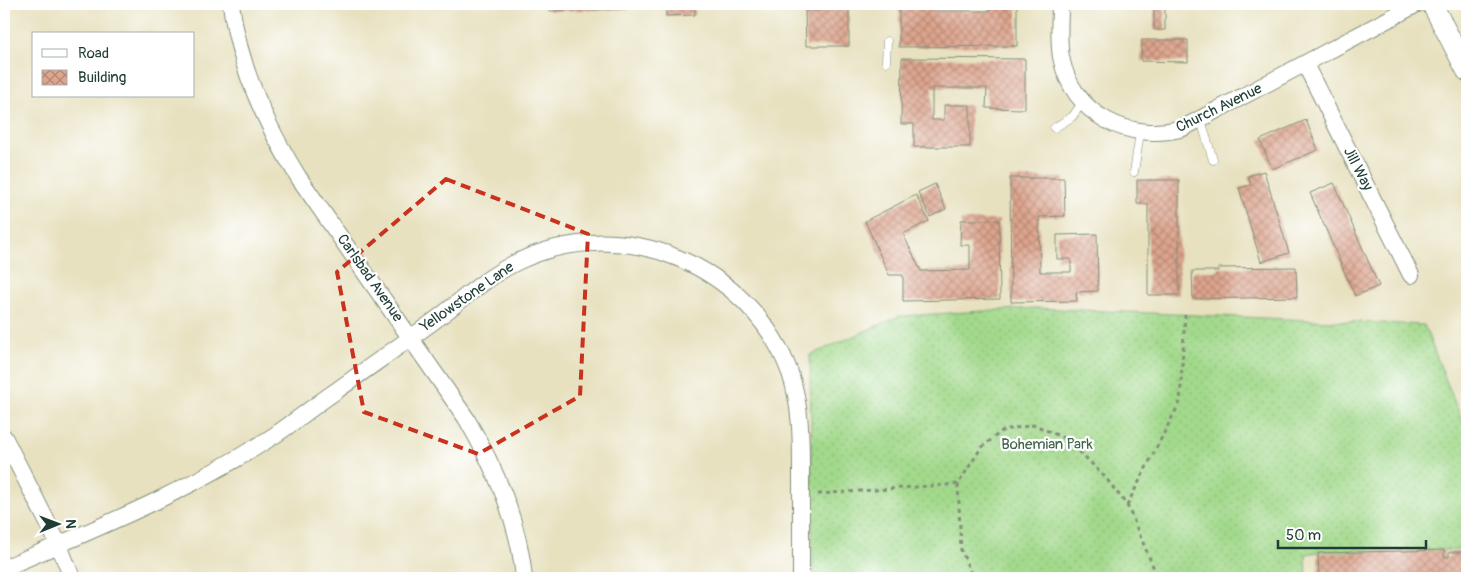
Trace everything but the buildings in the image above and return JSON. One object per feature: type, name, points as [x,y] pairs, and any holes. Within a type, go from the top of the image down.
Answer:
[{"type":"street","name":"Carlsbad Avenue","points":[[231,4],[243,62],[258,102],[276,140],[299,178],[466,418],[487,454],[503,491],[515,530],[524,578]]},
{"type":"street","name":"Church Avenue","points":[[1060,4],[1061,56],[1071,84],[1083,102],[1099,117],[1112,124],[1140,132],[1169,132],[1201,120],[1417,4]]},
{"type":"street","points":[[1432,4],[1467,71]]},
{"type":"street","name":"Jill Way","points":[[1305,64],[1411,275]]},
{"type":"street","name":"Yellowstone Lane","points":[[4,568],[157,503],[218,470],[277,434],[495,274],[544,251],[571,245],[626,243],[653,248],[704,269],[726,285],[753,311],[779,349],[790,374],[800,428],[801,578]]},
{"type":"street","points":[[4,437],[59,545],[72,578]]},
{"type":"lane","points":[[886,62],[887,41]]},
{"type":"lane","points":[[1054,128],[1072,117],[1083,102]]},
{"type":"lane","points":[[1201,120],[1213,160]]},
{"type":"lane","points":[[1134,172],[1140,132]]},
{"type":"path","points":[[1127,504],[1180,402],[1185,315]]},
{"type":"path","points":[[973,578],[961,550],[958,484],[981,448],[1004,430],[1035,425],[1068,440],[1105,477],[1127,504],[1158,578]]},
{"type":"path","points":[[812,494],[958,484]]},
{"type":"highlighted area","points":[[446,179],[588,234],[580,396],[478,454],[364,412],[337,272]]},
{"type":"green space","name":"Bohemian Park","points":[[1035,308],[1424,325],[1467,433],[1467,550],[1323,551],[1306,554],[1307,578],[813,578],[810,355],[900,316]]}]
